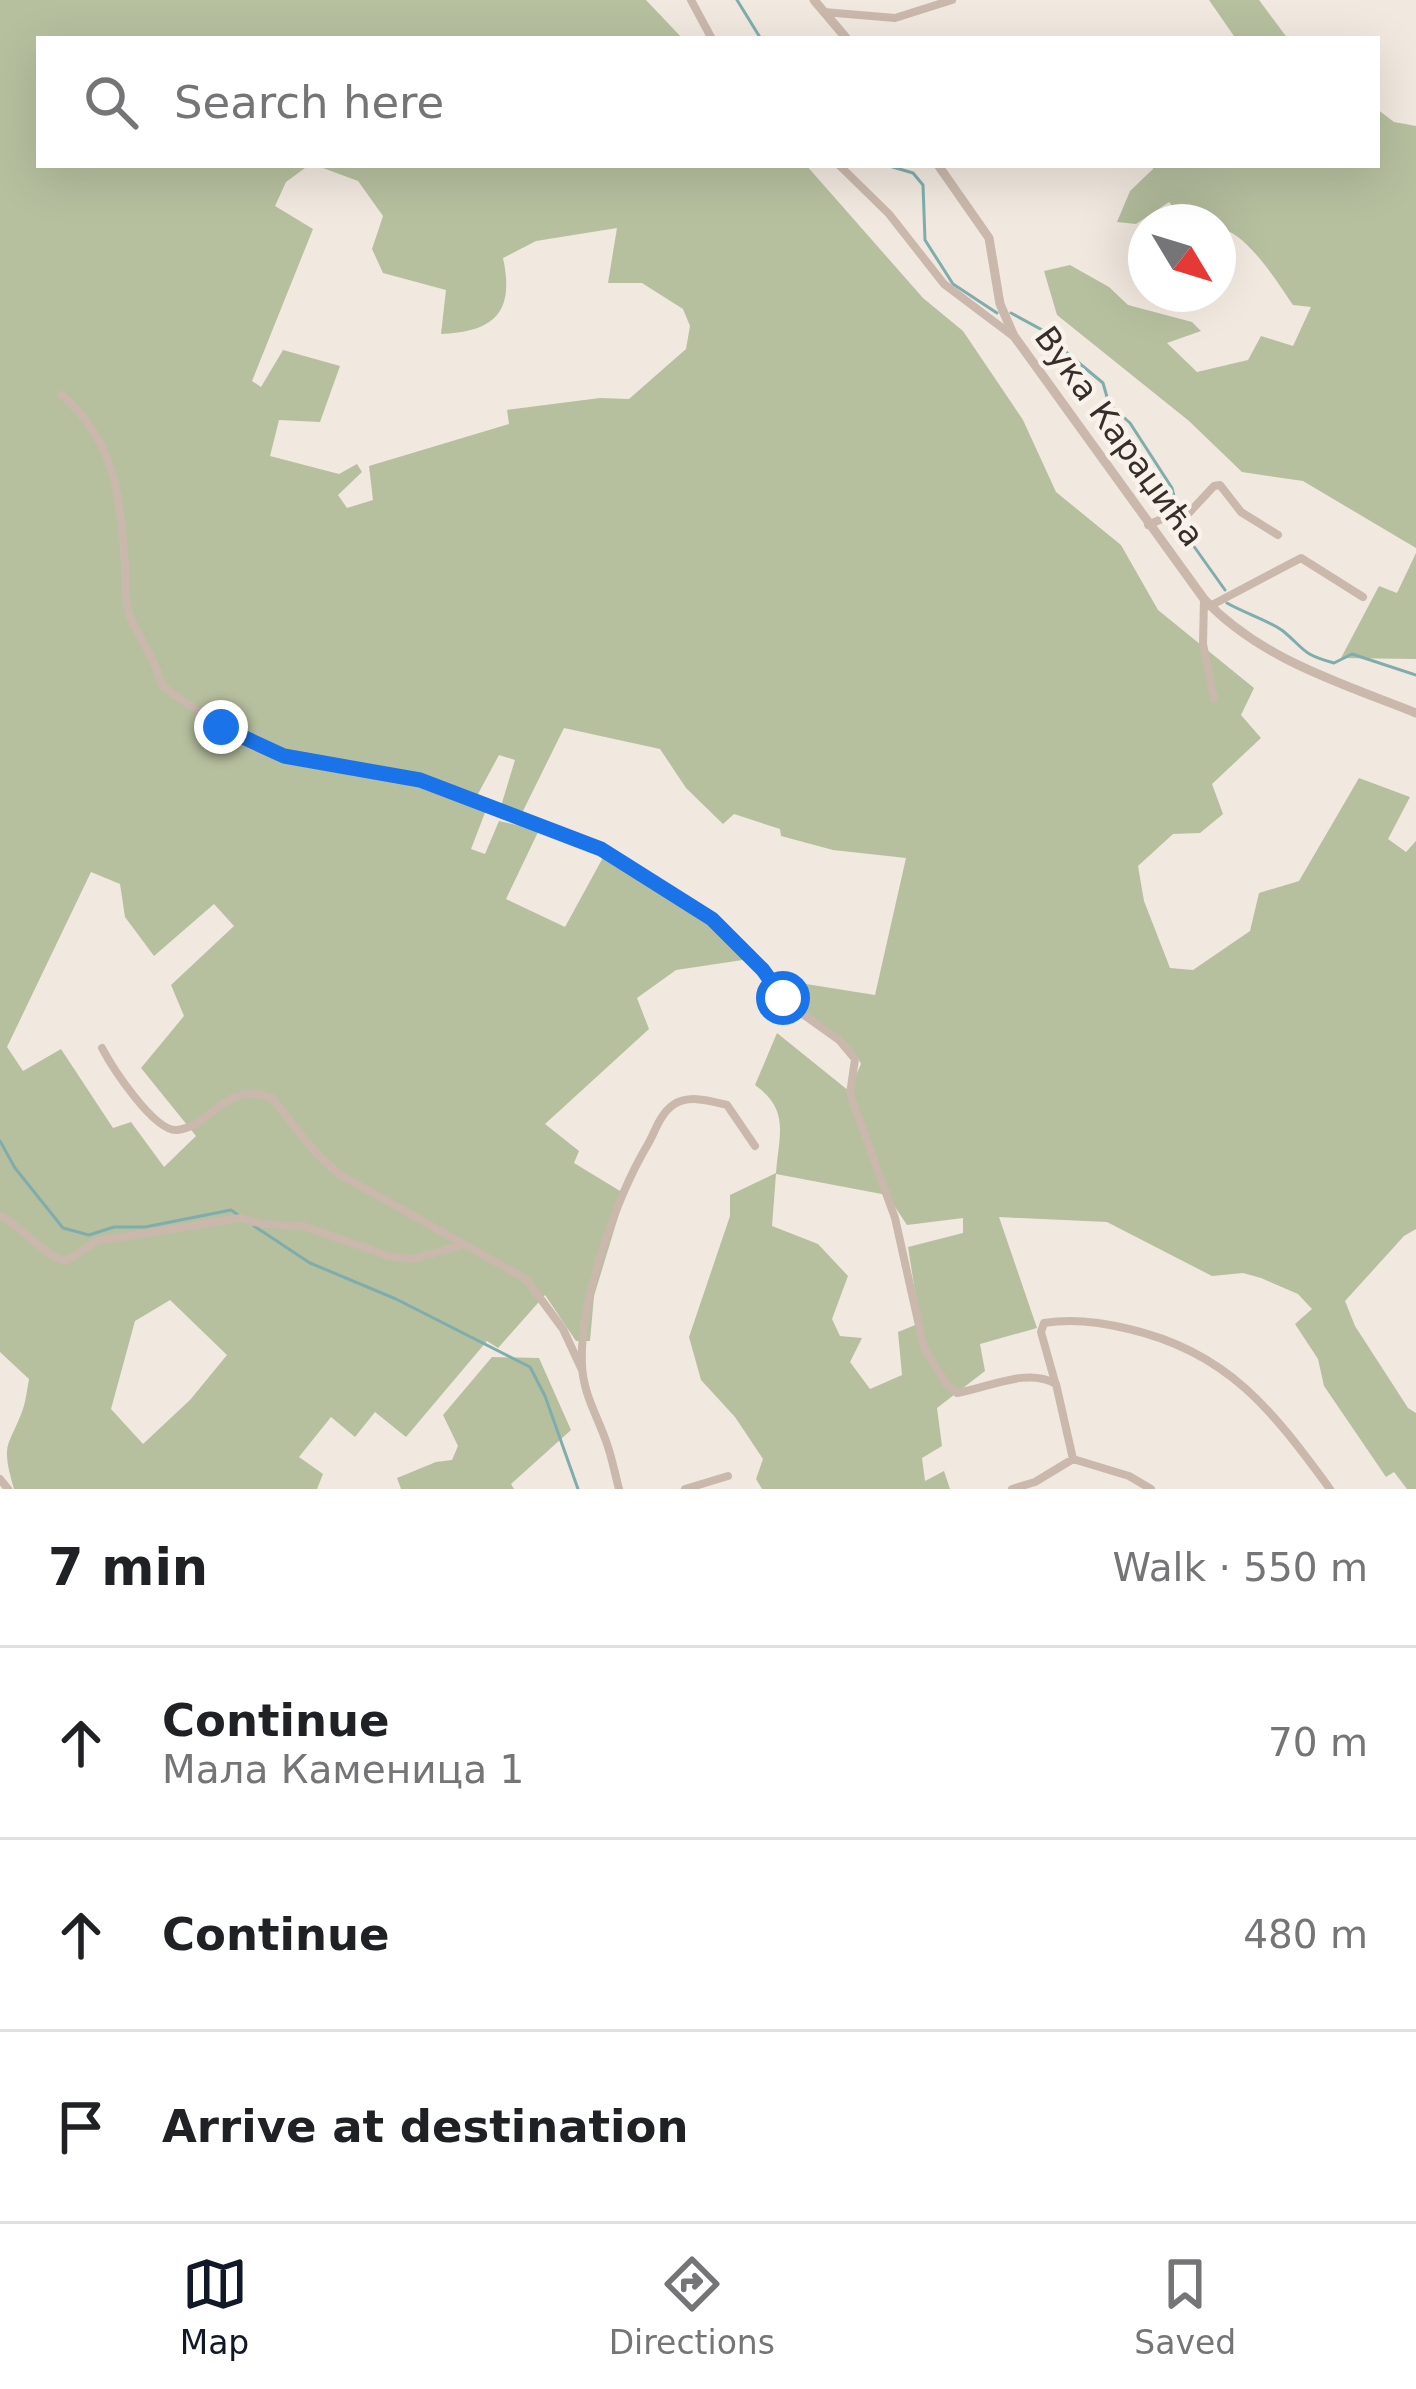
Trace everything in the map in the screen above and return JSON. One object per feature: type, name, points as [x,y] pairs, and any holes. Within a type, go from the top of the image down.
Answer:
[{"type":"street","points":[[691,0],[710,36]]},
{"type":"street","points":[[814,0],[845,36]]},
{"type":"street","points":[[824,11],[895,18],[952,0]]},
{"type":"street","points":[[842,168],[889,214],[944,284],[1014,337]]},
{"type":"street","name":"Вука Караџића","points":[[940,168],[989,238],[1000,304],[1014,337],[1207,602],[1310,673],[1416,712]]},
{"type":"street","points":[[62,395],[93,430],[111,460],[119,494],[131,619],[157,663],[162,686],[221,727],[284,756],[420,780],[601,849],[687,900],[730,936],[790,1005],[839,1040],[855,1059],[850,1094],[901,1240],[924,1348],[946,1385],[957,1393],[1037,1377],[1056,1384]]},
{"type":"street","points":[[1148,525],[1187,515],[1220,485],[1241,512],[1278,535]]},
{"type":"street","points":[[1214,699],[1204,644],[1207,602],[1300,558],[1363,597]]},
{"type":"street","points":[[102,1048],[131,1092],[165,1127],[184,1129],[228,1100],[247,1094],[272,1098],[339,1174],[526,1279],[563,1329],[582,1370],[619,1489]]},
{"type":"street","points":[[582,1370],[582,1342],[616,1208],[659,1121],[674,1104],[698,1098],[727,1105],[755,1146]]},
{"type":"street","points":[[0,1216],[56,1258],[67,1261],[98,1241],[241,1218],[317,1230],[389,1256],[413,1259],[462,1246]]},
{"type":"street","points":[[1073,1459],[1041,1332],[1044,1323],[1083,1321],[1179,1342],[1238,1378],[1270,1410],[1330,1489]]},
{"type":"street","points":[[1012,1489],[1035,1482],[1073,1459],[1130,1476],[1151,1489]]},
{"type":"street","points":[[685,1489],[728,1476]]},
{"type":"street","points":[[0,1479],[8,1489]]},
{"type":"green space","points":[[0,0],[646,0],[680,36],[36,36],[36,168],[305,168],[286,182],[275,206],[313,229],[252,381],[261,387],[283,350],[340,366],[320,422],[279,420],[270,456],[339,474],[357,464],[362,472],[338,495],[347,508],[373,500],[369,466],[509,424],[507,410],[600,398],[629,399],[686,349],[690,326],[683,309],[642,283],[608,283],[617,228],[536,241],[503,258],[506,293],[496,316],[475,329],[441,334],[446,290],[383,273],[372,249],[383,216],[358,181],[323,168],[809,168],[923,298],[963,331],[1023,420],[1056,492],[1121,545],[1158,610],[1254,688],[1241,715],[1261,738],[1212,784],[1223,814],[1200,833],[1173,834],[1138,866],[1144,901],[1170,968],[1193,970],[1250,931],[1259,893],[1299,881],[1359,778],[1410,797],[1388,839],[1406,852],[1416,841],[1416,1229],[1404,1236],[1345,1301],[1355,1326],[1408,1408],[1416,1413],[1416,1489],[1407,1489],[1394,1472],[1386,1477],[1324,1386],[1318,1359],[1295,1324],[1312,1309],[1298,1294],[1243,1273],[1212,1276],[1107,1222],[999,1217],[1037,1328],[980,1344],[985,1371],[937,1408],[942,1446],[922,1458],[925,1481],[944,1471],[950,1489],[762,1489],[756,1479],[763,1459],[735,1417],[701,1380],[689,1337],[730,1216],[730,1195],[776,1173],[778,1114],[755,1085],[777,1033],[849,1091],[861,1064],[838,1036],[785,997],[806,984],[875,995],[906,858],[833,850],[781,836],[780,829],[734,814],[723,824],[686,788],[660,749],[564,728],[523,811],[501,806],[515,760],[499,755],[472,805],[486,810],[471,849],[485,854],[499,821],[539,830],[506,899],[565,927],[606,852],[715,915],[756,958],[676,970],[637,998],[649,1029],[545,1124],[579,1151],[574,1163],[625,1194],[594,1296],[590,1341],[576,1341],[545,1295],[498,1348],[487,1341],[406,1437],[375,1412],[355,1437],[331,1417],[299,1457],[323,1474],[317,1489],[14,1489],[7,1453],[29,1379],[0,1352]],"holes":[[[91,872],[120,884],[125,917],[154,956],[214,904],[234,926],[171,985],[184,1016],[141,1068],[196,1136],[164,1167],[131,1122],[113,1128],[61,1049],[23,1071],[7,1047]],[[776,1174],[887,1195],[907,1225],[963,1218],[963,1233],[908,1247],[920,1323],[898,1332],[902,1375],[870,1389],[850,1362],[862,1338],[840,1336],[832,1319],[848,1276],[818,1244],[772,1226]],[[170,1300],[227,1355],[190,1400],[143,1444],[111,1409],[135,1321]]]},
{"type":"green space","points":[[1209,0],[1259,0],[1286,36],[1234,36]]},
{"type":"green space","points":[[1380,111],[1394,122],[1416,126],[1416,548],[1303,481],[1242,472],[1189,421],[1057,315],[1044,271],[1070,265],[1109,287],[1128,305],[1128,312],[1154,312],[1192,322],[1201,331],[1167,343],[1197,372],[1248,360],[1261,336],[1293,346],[1311,307],[1293,305],[1236,236],[1236,204],[1128,204],[1128,223],[1117,222],[1130,191],[1153,168],[1380,168]]},
{"type":"green space","points":[[1416,553],[1416,659],[1341,658],[1379,586],[1397,593]]},
{"type":"green space","points":[[492,1357],[539,1358],[571,1430],[511,1484],[514,1489],[401,1489],[397,1478],[452,1460],[458,1446],[443,1415]]},
{"type":"waterway","points":[[737,0],[759,36]]},
{"type":"waterway","points":[[896,168],[913,173],[923,185],[925,240],[953,284],[997,313]]},
{"type":"waterway","points":[[1011,313],[1057,338],[1067,353],[1103,383],[1109,404],[1130,423],[1172,488],[1178,512]]},
{"type":"waterway","points":[[1178,524],[1225,590]]},
{"type":"waterway","points":[[1227,603],[1278,628],[1315,657],[1334,663],[1352,654],[1416,675]]},
{"type":"waterway","points":[[0,1141],[15,1168],[63,1228],[89,1235],[231,1210],[241,1217]]},
{"type":"waterway","points":[[254,1226],[310,1263],[396,1299],[530,1367],[578,1489]]},
{"type":"route","points":[[221,727],[284,756],[420,780],[601,849],[712,919],[763,970],[783,998]]}]
